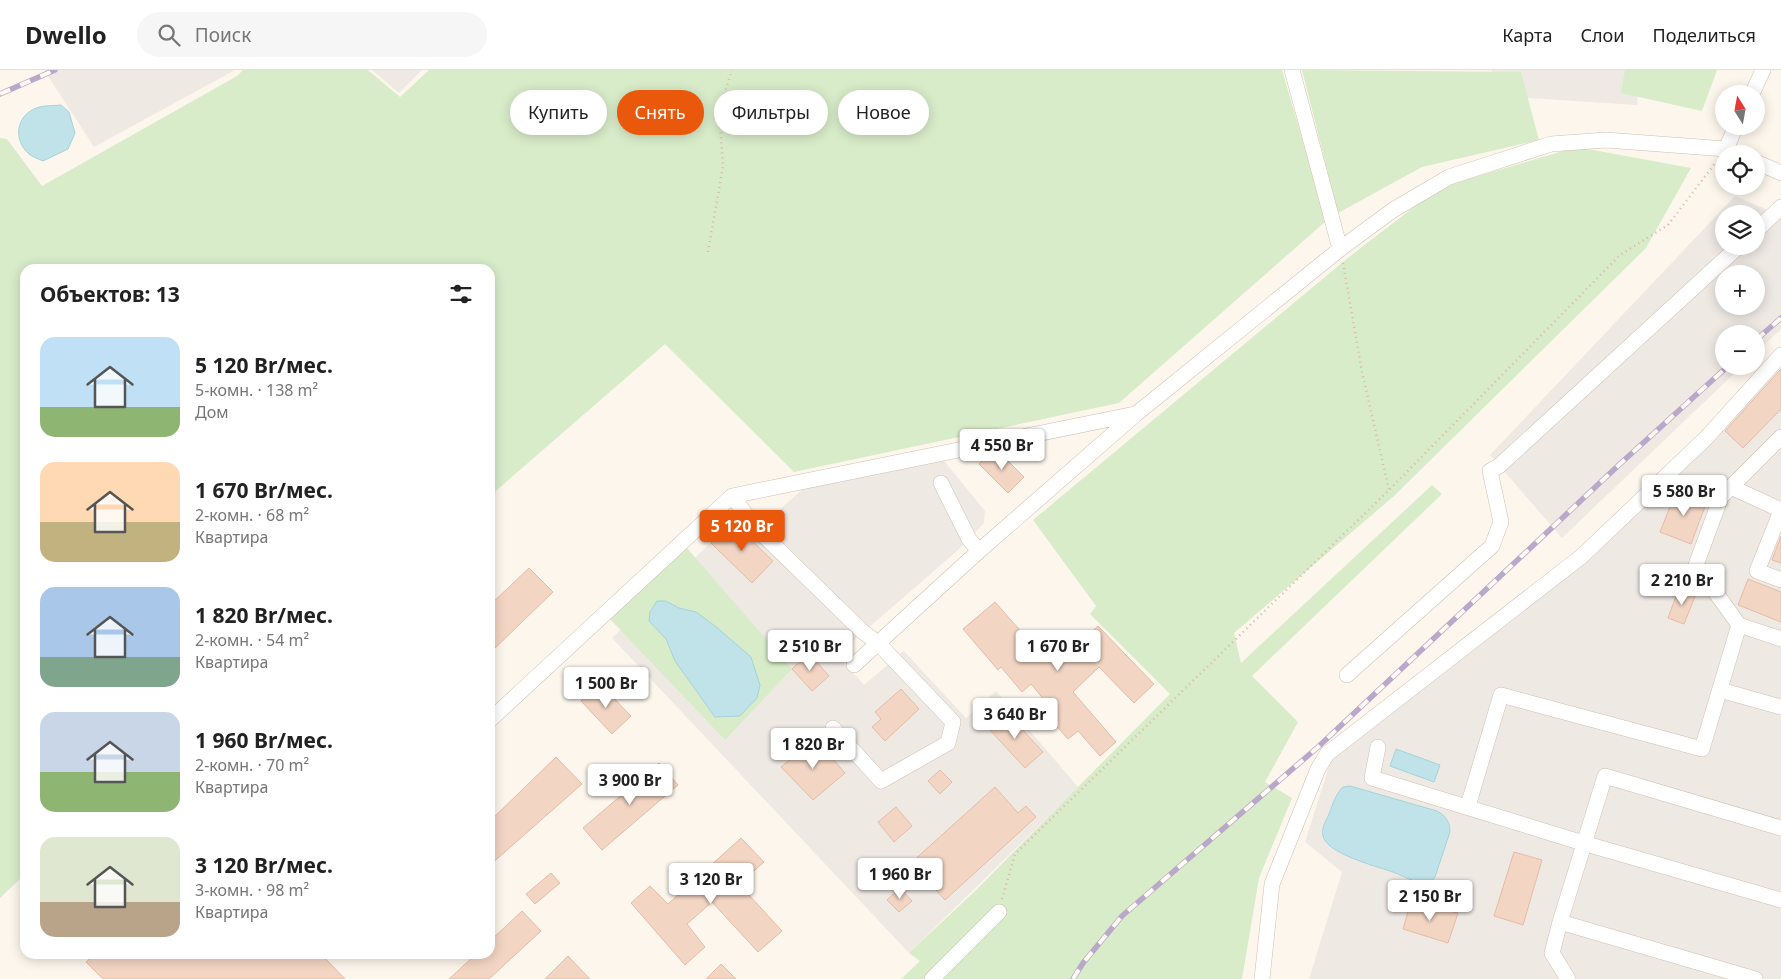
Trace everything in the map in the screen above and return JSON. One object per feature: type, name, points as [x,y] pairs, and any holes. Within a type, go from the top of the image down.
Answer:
[{"type":"street","points":[[1292,70],[1340,250]]},
{"type":"street","points":[[1756,85],[1763,70]]},
{"type":"street","points":[[854,665],[978,551],[1136,414],[1340,250],[1393,210],[1449,176],[1551,144],[1606,140],[1715,150]]},
{"type":"street","points":[[1765,166],[1781,173]]},
{"type":"street","points":[[1765,222],[1781,207]]},
{"type":"street","points":[[1347,674],[1492,546],[1501,522],[1490,471],[1499,466],[1729,255]]},
{"type":"street","points":[[1262,979],[1272,884],[1318,769],[1327,754],[1582,556],[1707,436],[1781,355]]},
{"type":"street","points":[[495,715],[732,496],[1136,414]]},
{"type":"street","points":[[1781,437],[1721,497],[1696,566],[1739,625],[1781,639]]},
{"type":"street","points":[[940,483],[968,539],[978,551]]},
{"type":"street","points":[[1731,487],[1781,510],[1757,571],[1781,580]]},
{"type":"street","points":[[732,496],[757,529],[863,632],[878,643],[953,722],[948,743],[881,780],[833,728]]},
{"type":"street","points":[[1468,806],[1500,695],[1702,749],[1739,625]]},
{"type":"street","points":[[1720,690],[1780,707]]},
{"type":"street","points":[[1378,747],[1372,778],[1468,806],[1583,843],[1781,900]]},
{"type":"street","points":[[1568,979],[1552,953],[1583,843],[1605,776],[1781,828]]},
{"type":"street","points":[[932,979],[999,912]]},
{"type":"street","points":[[1560,922],[1755,979]]},
{"type":"path","points":[[708,252],[723,166],[719,110],[732,70]]},
{"type":"path","points":[[999,912],[1015,854],[1389,490],[1620,255],[1668,225],[1715,171]]},
{"type":"path","points":[[1340,250],[1362,372],[1389,490]]},
{"type":"shaded area","points":[[44,70],[235,70],[94,147]]},
{"type":"shaded area","points":[[372,70],[422,70],[399,93]]},
{"type":"shaded area","points":[[1492,70],[1641,70],[1637,105],[1496,96]]},
{"type":"shaded area","points":[[1735,196],[1756,205],[1726,205]]},
{"type":"shaded area","points":[[1765,209],[1781,216],[1781,329],[1765,344],[1765,325],[1715,325],[1715,375],[1733,375],[1562,538],[1490,455],[1715,217],[1715,255],[1765,255]]},
{"type":"shaded area","points":[[1781,368],[1781,979],[1309,979],[1342,872],[1305,842],[1331,760],[1723,428]]},
{"type":"shaded area","points":[[941,457],[985,511],[984,523],[957,551],[837,655],[864,685],[904,651],[966,718],[996,691],[1078,787],[909,953],[612,638],[732,522],[748,538],[805,487]]},
{"type":"green space","points":[[243,70],[368,70],[400,97],[429,70],[1282,70],[1326,221],[1119,403],[794,472],[665,344],[495,492],[495,264],[20,264],[20,879],[0,898],[0,138],[7,139],[42,186],[237,76]]},
{"type":"green space","points":[[1302,70],[1521,72],[1539,140],[1422,167],[1338,213]]},
{"type":"green space","points":[[1625,70],[1717,70],[1702,111],[1621,93]]},
{"type":"green space","points":[[1577,147],[1691,168],[1646,248],[1394,496],[1234,633],[1241,663],[1432,485],[1442,494],[1252,676],[1298,722],[1265,782],[1292,798],[1259,878],[1242,979],[901,979],[920,961],[909,953],[974,892],[1170,694],[1090,614],[1096,606],[1033,520],[1349,257],[1440,187]]},
{"type":"green space","points":[[687,548],[792,669],[725,740],[609,618]]},
{"type":"water","points":[[61,105],[69,112],[75,133],[68,149],[43,161],[30,155],[24,149],[19,136],[20,124],[23,118],[34,109],[44,106]]},
{"type":"water","points":[[657,601],[666,601],[679,608],[696,612],[751,657],[760,685],[757,698],[740,716],[715,717],[675,661],[666,639],[649,621],[650,612]]},
{"type":"water","points":[[1396,749],[1440,765],[1434,782],[1390,766]]},
{"type":"water","points":[[1350,786],[1437,811],[1445,817],[1450,832],[1435,877],[1430,883],[1415,881],[1352,858],[1326,842],[1323,836],[1324,825],[1338,793],[1343,787]]},
{"type":"building","points":[[1781,369],[1781,409],[1743,448],[1725,431]]},
{"type":"building","points":[[998,451],[1024,477],[1008,493],[979,464],[990,453]]},
{"type":"building","points":[[1677,489],[1707,501],[1691,544],[1660,532]]},
{"type":"building","points":[[732,522],[773,561],[752,583],[711,543]]},
{"type":"building","points":[[1781,536],[1781,563],[1772,560]]},
{"type":"building","points":[[529,568],[553,592],[495,648],[495,600]]},
{"type":"building","points":[[1748,579],[1781,592],[1781,622],[1738,605]]},
{"type":"building","points":[[1679,588],[1696,594],[1684,624],[1668,618]]},
{"type":"building","points":[[995,602],[1039,652],[1052,641],[1066,657],[1098,626],[1154,684],[1134,703],[1099,667],[1073,692],[1116,742],[1100,756],[1078,731],[1068,739],[1044,712],[1050,707],[1031,684],[1022,692],[1001,667],[998,670],[963,629]]},
{"type":"building","points":[[809,653],[829,676],[812,691],[792,669]]},
{"type":"building","points":[[599,683],[631,716],[612,734],[581,701]]},
{"type":"building","points":[[901,689],[919,709],[885,741],[872,727],[881,719],[875,712]]},
{"type":"building","points":[[1006,712],[1043,752],[1025,768],[988,728]]},
{"type":"building","points":[[813,740],[830,760],[832,758],[845,773],[813,800],[781,767]]},
{"type":"building","points":[[556,757],[582,784],[495,861],[495,816]]},
{"type":"building","points":[[659,763],[678,785],[602,850],[583,828]]},
{"type":"building","points":[[940,770],[952,782],[940,794],[928,781]]},
{"type":"building","points":[[995,787],[1018,813],[1026,806],[1036,817],[945,900],[911,863]]},
{"type":"building","points":[[896,807],[912,826],[894,842],[878,822]]},
{"type":"building","points":[[741,838],[764,862],[739,884],[782,931],[758,952],[712,902],[687,924],[705,947],[685,965],[631,903],[650,886],[668,904]]},
{"type":"building","points":[[1514,852],[1542,860],[1523,925],[1494,916]]},
{"type":"building","points":[[551,873],[560,883],[535,904],[526,894]]},
{"type":"building","points":[[900,888],[912,901],[899,912],[887,900]]},
{"type":"building","points":[[1411,902],[1458,913],[1448,943],[1403,929]]},
{"type":"building","points":[[522,911],[541,931],[489,979],[449,979],[471,959],[495,959],[495,936]]},
{"type":"building","points":[[568,956],[590,979],[545,979]]},
{"type":"building","points":[[89,959],[326,959],[345,979],[103,979],[86,962]]},
{"type":"building","points":[[721,964],[736,979],[706,979]]},
{"type":"railway","points":[[0,94],[55,70]]},
{"type":"railway","points":[[1765,332],[1781,318]]},
{"type":"railway","points":[[1073,979],[1083,963],[1122,916],[1318,747],[1621,463],[1718,375]]}]
